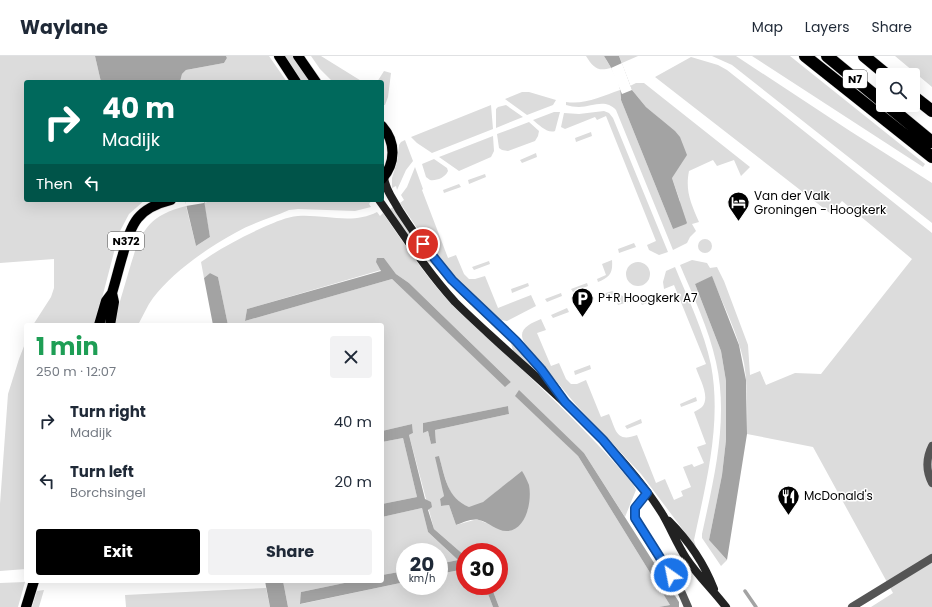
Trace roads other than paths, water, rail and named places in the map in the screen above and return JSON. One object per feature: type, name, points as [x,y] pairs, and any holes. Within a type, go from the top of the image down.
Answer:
[{"type":"highway","name":"N7","points":[[805,56],[932,157]]},
{"type":"highway","name":"N7","points":[[827,56],[876,96]]},
{"type":"highway","name":"N7","points":[[864,56],[879,68]]},
{"type":"highway","points":[[920,102],[932,111]]},
{"type":"highway","points":[[896,112],[932,142]]},
{"type":"main road","points":[[279,56],[295,80]]},
{"type":"main road","points":[[298,56],[315,80]]},
{"type":"main road","points":[[384,129],[388,135],[393,150],[391,166],[384,176]]},
{"type":"main road","points":[[384,181],[405,218],[437,263],[474,302],[516,341],[541,369],[565,402]]},
{"type":"main road","name":"N372","points":[[100,323],[106,301],[112,294],[127,237],[132,226],[140,216],[161,202]]},
{"type":"main road","points":[[380,202],[419,258],[456,302],[529,371],[565,402],[603,440],[647,493],[663,515],[686,558],[700,578],[716,593],[726,607]]},
{"type":"main road","name":"N372","points":[[110,323],[114,302],[112,294]]},
{"type":"main road","points":[[26,607],[33,583]]},
{"type":"street","points":[[932,446],[928,455],[928,476],[932,483]]},
{"type":"street","points":[[647,493],[635,508],[635,518],[681,591],[688,607]]},
{"type":"street","points":[[852,607],[932,558]]},
{"type":"waterway","points":[[745,591],[756,607]]},
{"type":"place","name":"Van der Valk Groningen - Hoogkerk","points":[[739,222]]},
{"type":"place","name":"P+R Hoogkerk A7","points":[[582,318]]},
{"type":"place","name":"McDonald's","points":[[789,516]]}]
